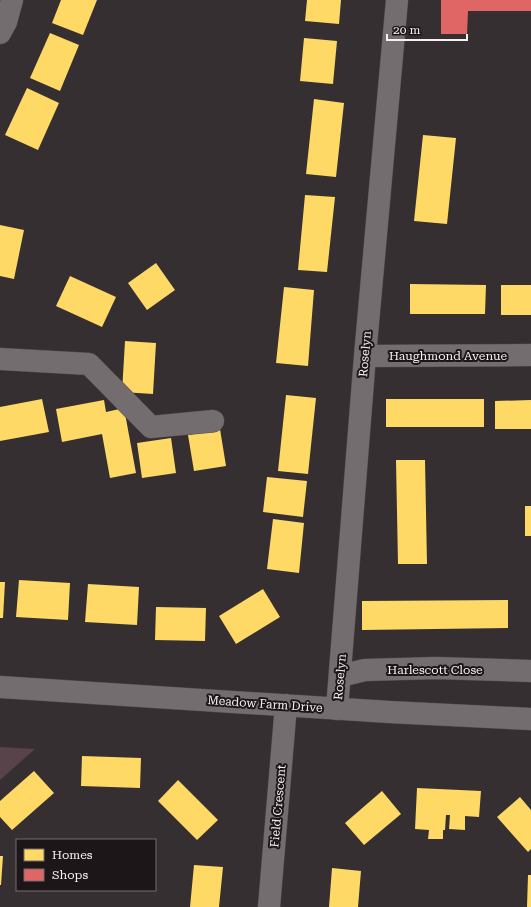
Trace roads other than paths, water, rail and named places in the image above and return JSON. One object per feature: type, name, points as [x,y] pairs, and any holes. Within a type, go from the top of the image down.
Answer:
[{"type":"street","points":[[0,33],[6,22],[12,0]]},
{"type":"street","name":"Roselyn","points":[[337,709],[365,356],[397,0]]},
{"type":"street","name":"Haughmond Avenue","points":[[365,356],[531,356]]},
{"type":"street","points":[[0,359],[89,364],[151,427],[213,421]]},
{"type":"street","name":"Harlescott Close","points":[[340,676],[365,670],[436,668],[531,671]]},
{"type":"street","name":"Meadow Farm Drive","points":[[0,687],[286,706],[531,719]]},
{"type":"street","name":"Field Crescent","points":[[269,907],[286,706]]}]
